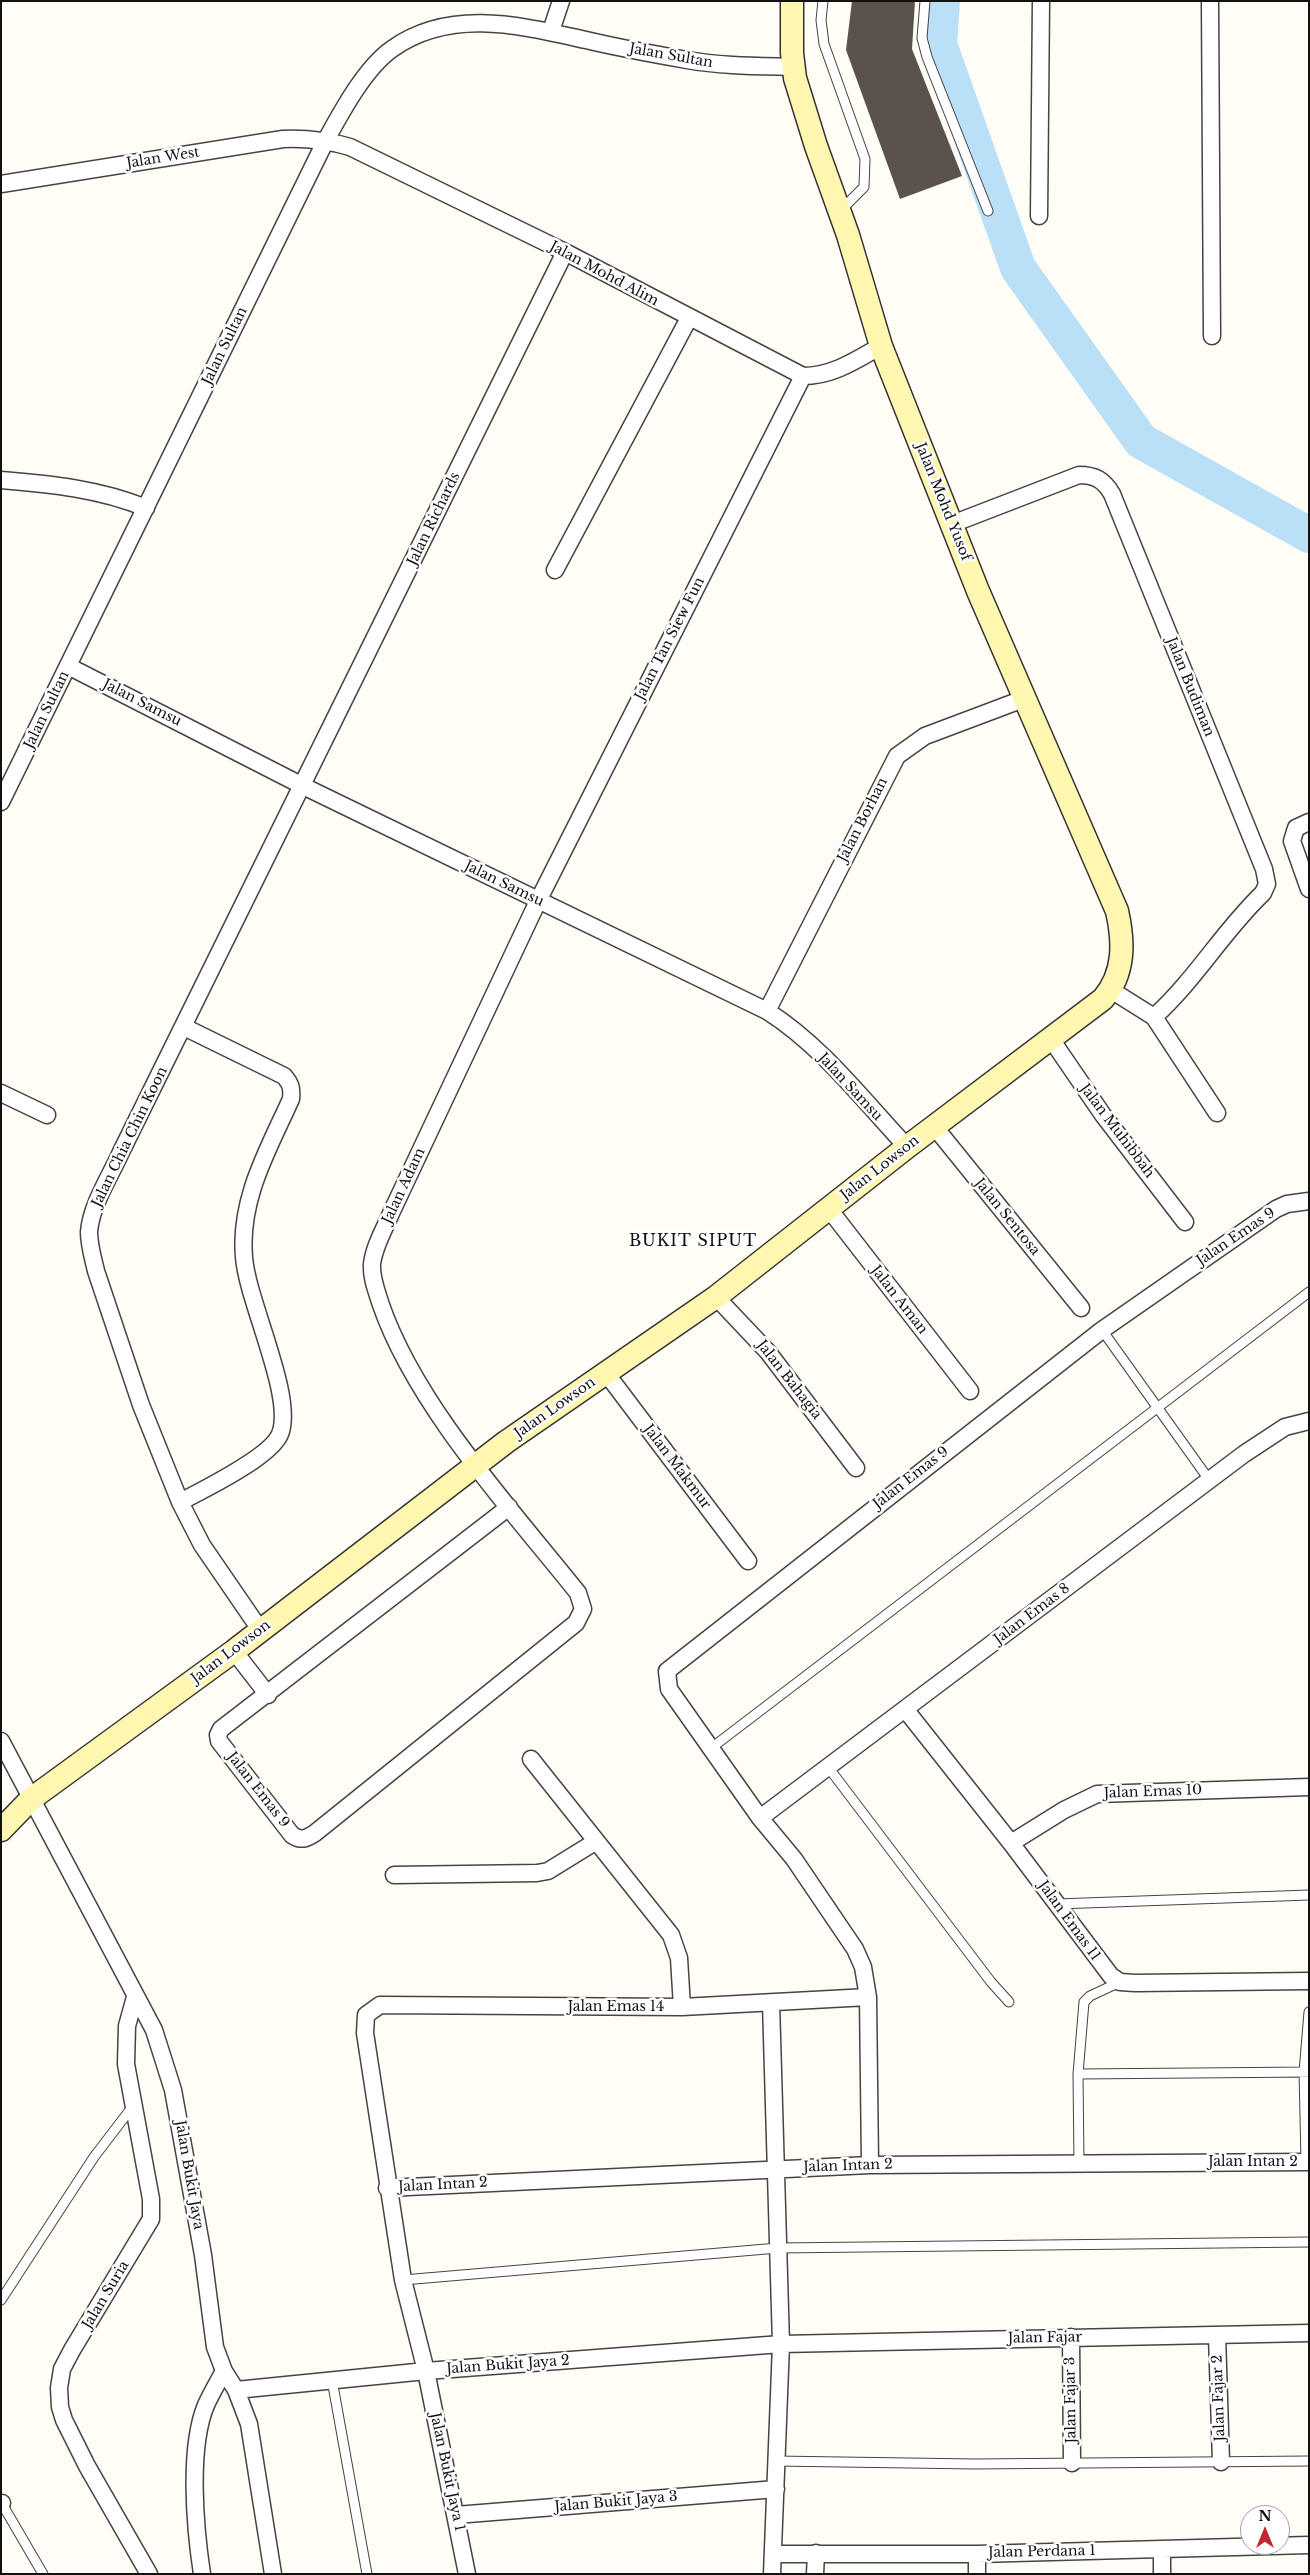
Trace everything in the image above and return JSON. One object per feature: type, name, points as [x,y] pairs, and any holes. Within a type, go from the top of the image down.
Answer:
[{"type":"street","points":[[551,31],[561,1]]},
{"type":"street","name":"Jalan Mohd Yusof","points":[[792,1],[793,67],[816,146],[840,212],[881,346],[952,524],[1118,911],[1122,954],[1120,968],[1111,990]]},
{"type":"street","points":[[1039,216],[1042,1]]},
{"type":"street","points":[[1210,1],[1212,336]]},
{"type":"street","name":"Jalan Sultan","points":[[1,802],[326,140],[343,108],[377,63],[391,49],[413,36],[436,27],[465,23],[500,23],[551,31],[586,40],[687,60],[721,64],[793,67]]},
{"type":"street","name":"Jalan West","points":[[1,184],[283,139],[308,138],[326,140]]},
{"type":"street","name":"Jalan Mohd Alim","points":[[326,140],[350,147],[565,252],[803,376]]},
{"type":"street","name":"Jalan Richards","points":[[303,786],[565,252]]},
{"type":"street","points":[[555,570],[690,318]]},
{"type":"street","points":[[803,376],[819,376],[836,370],[881,346]]},
{"type":"street","name":"Jalan Tan Siew Fun","points":[[538,901],[803,376]]},
{"type":"street","name":"Jalan Budiman","points":[[952,524],[1079,475],[1099,478],[1107,485],[1112,494],[1264,869],[1267,884],[1264,893],[1222,936],[1176,997],[1154,1017]]},
{"type":"street","points":[[1,480],[93,491],[125,499],[146,508]]},
{"type":"street","name":"Jalan Samsu","points":[[68,666],[303,786],[766,1011],[789,1025],[814,1048],[907,1147]]},
{"type":"street","name":"Jalan Borhan","points":[[766,1011],[897,756],[925,736],[1026,698]]},
{"type":"street","name":"Jalan Chia Chin Koon","points":[[260,1631],[202,1545],[180,1502],[141,1406],[96,1271],[89,1232],[97,1204],[120,1152],[303,786]]},
{"type":"street","points":[[1307,822],[1296,828],[1292,841],[1309,889]]},
{"type":"street","name":"Jalan Adam","points":[[476,1465],[419,1382],[388,1326],[377,1294],[372,1265],[375,1251],[392,1211],[538,901]]},
{"type":"street","points":[[1111,990],[1154,1017],[1217,1113]]},
{"type":"street","name":"Jalan Lowson","points":[[1,1830],[31,1799],[234,1651],[548,1412],[716,1297],[934,1126],[1052,1039],[1103,999],[1111,990]]},
{"type":"street","points":[[180,1502],[257,1457],[273,1445],[280,1436],[283,1426],[282,1404],[276,1375],[248,1278],[244,1258],[244,1237],[250,1194],[258,1169],[291,1098],[292,1090],[290,1083],[284,1076],[184,1027]]},
{"type":"street","name":"Jalan Muhibbah","points":[[1052,1039],[1093,1102],[1186,1222]]},
{"type":"street","points":[[1,1093],[46,1115]]},
{"type":"street","name":"Jalan Sentosa","points":[[934,1126],[1081,1308]]},
{"type":"street","name":"Jalan Emas 9","points":[[870,2165],[868,1997],[863,1967],[855,1949],[794,1859],[760,1818],[669,1689],[667,1671],[1102,1330],[1276,1209],[1287,1204],[1309,1201]]},
{"type":"street","name":"Jalan Aman","points":[[829,1209],[970,1390]]},
{"type":"street","name":"Jalan Bahagia","points":[[716,1297],[768,1352],[856,1468]]},
{"type":"street","name":"Jalan Makmur","points":[[606,1372],[748,1561]]},
{"type":"street","name":"Jalan Emas 8","points":[[760,1818],[1270,1436],[1285,1428],[1309,1421]]},
{"type":"street","name":"Jalan Emas 9","points":[[476,1465],[578,1593],[583,1609],[576,1623],[306,1839],[299,1839],[292,1835],[219,1741],[218,1735],[221,1729],[268,1695],[509,1507]]},
{"type":"street","points":[[234,1651],[268,1695]]},
{"type":"street","name":"Jalan Emas 11","points":[[905,1709],[1011,1843],[1102,1967],[1120,1982]]},
{"type":"street","points":[[1,1740],[31,1799]]},
{"type":"street","points":[[531,1759],[595,1842],[671,1935],[679,1958],[682,2007]]},
{"type":"street","name":"Jalan Emas 10","points":[[1011,1843],[1097,1794],[1309,1787]]},
{"type":"street","name":"Jalan Bukit Jaya","points":[[31,1799],[154,2030],[174,2090],[203,2254],[215,2347],[224,2371],[236,2390],[249,2424],[273,2574]]},
{"type":"street","points":[[394,1875],[538,1873],[548,1871],[595,1842]]},
{"type":"street","points":[[1120,1982],[1135,1984],[1309,1981]]},
{"type":"street","name":"Jalan Suria","points":[[135,1997],[127,2026],[125,2044],[126,2064],[151,2199],[151,2219],[62,2369],[60,2407],[64,2420],[87,2466],[149,2574]]},
{"type":"street","name":"Jalan Emas 14","points":[[366,2016],[380,2006],[682,2007],[868,1997]]},
{"type":"street","points":[[771,2003],[774,2168],[781,2344],[774,2461],[776,2489],[772,2574]]},
{"type":"street","name":"Jalan Bukit Jaya 1","points":[[366,2016],[365,2033],[387,2188],[403,2280],[426,2371],[467,2574]]},
{"type":"street","name":"Jalan Intan 2","points":[[387,2188],[774,2168],[870,2165],[1307,2162]]},
{"type":"street","name":"Jalan Fajar","points":[[781,2344],[1309,2333]]},
{"type":"street","name":"Jalan Fajar 2","points":[[1217,2335],[1221,2462]]},
{"type":"street","name":"Jalan Fajar 3","points":[[1071,2337],[1072,2463]]},
{"type":"street","name":"Jalan Bukit Jaya 2","points":[[236,2390],[426,2371],[781,2344]]},
{"type":"street","points":[[202,2574],[195,2474],[199,2435],[205,2406],[224,2371]]},
{"type":"street","name":"Jalan Bukit Jaya 3","points":[[456,2515],[776,2489]]},
{"type":"street","name":"Jalan Perdana 1","points":[[774,2554],[978,2554],[1309,2545]]},
{"type":"street","points":[[1162,2550],[1162,2574]]},
{"type":"street","points":[[815,2574],[816,2553]]},
{"type":"street","points":[[977,2574],[978,2554]]},
{"type":"lane","points":[[823,1],[821,20],[824,44],[865,159],[864,187],[840,212]]},
{"type":"lane","points":[[924,1],[922,38],[927,57],[988,210]]},
{"type":"lane","points":[[710,1749],[1309,1292]]},
{"type":"lane","points":[[1102,1330],[1210,1481]]},
{"type":"lane","points":[[828,1767],[991,1982],[1009,2002]]},
{"type":"lane","points":[[1056,1904],[1309,1895]]},
{"type":"lane","points":[[1079,2163],[1078,2074],[1084,2002],[1090,1996],[1120,1982]]},
{"type":"lane","points":[[1307,2162],[1306,2072],[1309,2012]]},
{"type":"lane","points":[[1078,2074],[1306,2072]]},
{"type":"lane","points":[[1,2300],[94,2157],[134,2105]]},
{"type":"lane","points":[[403,2280],[778,2248],[1309,2242]]},
{"type":"lane","points":[[332,2380],[367,2574]]},
{"type":"lane","points":[[774,2461],[1072,2463],[1309,2461]]},
{"type":"lane","points":[[1,2502],[43,2574]]},
{"type":"building","points":[[852,1],[915,1],[912,49],[962,176],[900,199],[846,50]]},
{"type":"waterway","points":[[942,1],[939,44],[1018,268],[1141,441],[1309,535]]},
{"type":"district","name":"BUKIT SIPUT","points":[[693,1241]]}]
